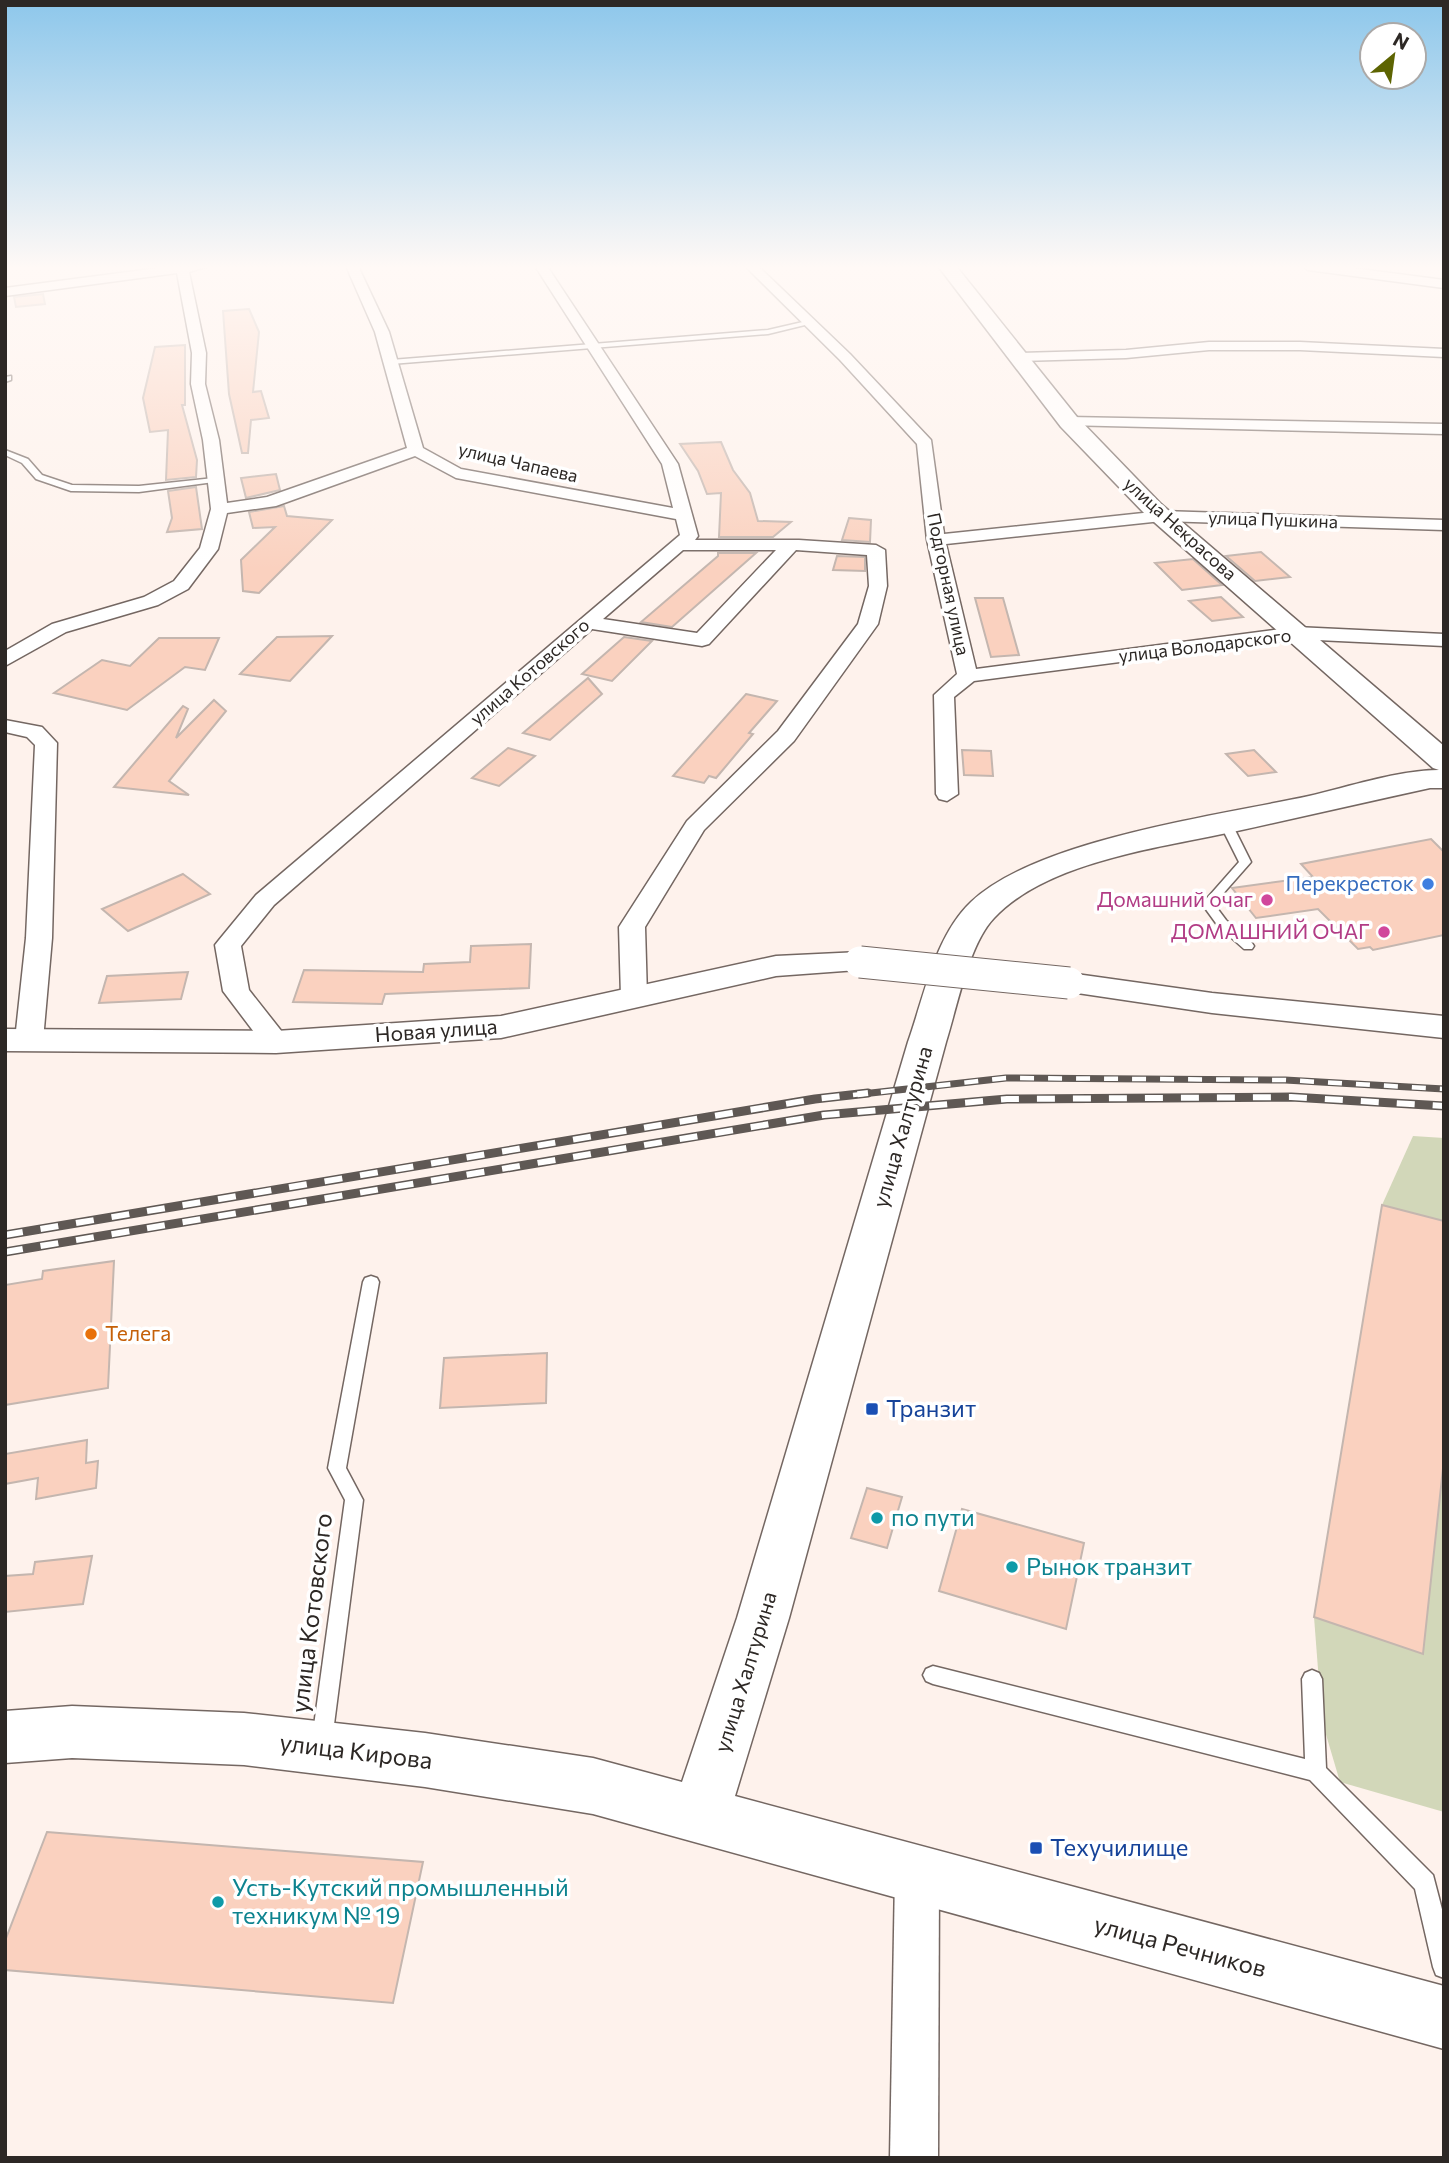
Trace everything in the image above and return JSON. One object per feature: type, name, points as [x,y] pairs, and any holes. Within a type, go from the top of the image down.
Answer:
[{"type":"main road","name":"улица Некрасова","points":[[1027,367],[1069,422],[1162,516],[1444,762]]},
{"type":"main road","name":"улица Халтурина","points":[[701,1813],[763,1618],[927,1042],[963,943],[982,910],[1024,881],[1064,865],[1147,840],[1430,779],[1444,779]]},
{"type":"main road","name":"улица Кирова","points":[[5,1737],[72,1732],[244,1739],[321,1747],[593,1786],[701,1813],[917,1876]]},
{"type":"main road","name":"улица Речников","points":[[917,1876],[1444,2018]]},
{"type":"street","points":[[5,660],[59,628],[151,601],[181,585],[209,549],[220,509],[214,480],[211,440],[198,384],[199,367]]},
{"type":"street","points":[[220,509],[270,502],[416,450],[392,367]]},
{"type":"street","points":[[607,367],[670,464],[689,536],[679,545]]},
{"type":"street","name":"Подгорная улица","points":[[854,367],[925,443],[936,540],[968,676],[944,695],[947,794]]},
{"type":"street","points":[[1069,422],[1444,429]]},
{"type":"street","name":"улица Чапаева","points":[[416,450],[456,473],[684,515]]},
{"type":"street","name":"улица Пушкина","points":[[936,540],[1162,516],[1444,525]]},
{"type":"street","points":[[634,998],[632,927],[695,826],[786,736],[868,624],[878,586],[876,550],[791,545],[679,545]]},
{"type":"street","name":"улица Котовского","points":[[276,1042],[236,991],[228,945],[265,900],[679,545]]},
{"type":"street","points":[[588,623],[702,640],[791,545]]},
{"type":"street","name":"улица Володарского","points":[[968,676],[1296,633],[1444,640]]},
{"type":"street","points":[[5,726],[34,732],[46,743],[39,938],[17,1040]]},
{"type":"street","name":"Новая улица","points":[[17,1040],[276,1042],[501,1027],[776,965],[860,962],[1069,983],[1212,1003],[1444,1027]]},
{"type":"street","points":[[914,2158],[917,1876]]},
{"type":"lane","points":[[5,452],[25,461],[39,477],[71,488],[139,489],[214,480]]},
{"type":"lane","points":[[1226,824],[1245,862],[1208,904],[1222,923],[1248,946]]},
{"type":"lane","name":"улица Котовского","points":[[321,1747],[354,1500],[337,1468],[371,1282]]},
{"type":"lane","points":[[933,1675],[1316,1772],[1425,1883],[1444,1967]]},
{"type":"lane","points":[[1312,1679],[1316,1772]]},
{"type":"green space","points":[[1413,1136],[1444,1138],[1444,1812],[1340,1782],[1322,1721],[1314,1617],[1382,1205]]},
{"type":"building","points":[[150,367],[185,367],[185,405],[182,405],[197,460],[196,477],[166,480],[168,430],[150,432],[143,398]]},
{"type":"building","points":[[227,367],[256,367],[253,392],[261,391],[269,418],[251,420],[248,453],[242,453],[229,394]]},
{"type":"building","points":[[721,442],[733,470],[750,493],[758,521],[791,522],[773,537],[719,537],[721,493],[707,494],[698,471],[680,444]]},
{"type":"building","points":[[276,474],[280,490],[246,498],[241,478]]},
{"type":"building","points":[[196,487],[202,529],[167,532],[172,518],[168,491]]},
{"type":"building","points":[[284,506],[287,516],[332,520],[259,593],[243,591],[241,560],[275,527],[253,528],[249,512]]},
{"type":"building","points":[[849,518],[871,520],[870,542],[842,540]]},
{"type":"building","points":[[1261,552],[1290,577],[1255,581],[1226,556]]},
{"type":"building","points":[[718,553],[756,553],[672,627],[641,622],[718,556]]},
{"type":"building","points":[[837,556],[865,557],[865,571],[833,570]]},
{"type":"building","points":[[1193,559],[1222,585],[1182,590],[1155,563]]},
{"type":"building","points":[[1221,597],[1243,617],[1212,621],[1189,601]]},
{"type":"building","points":[[975,598],[1003,598],[1019,655],[991,657]]},
{"type":"building","points":[[332,636],[290,681],[240,674],[277,637]]},
{"type":"building","points":[[624,637],[652,641],[612,681],[582,674]]},
{"type":"building","points":[[159,638],[219,638],[205,670],[185,667],[127,710],[54,693],[102,660],[130,666]]},
{"type":"building","points":[[588,678],[602,694],[550,740],[523,733]]},
{"type":"building","points":[[746,694],[777,701],[716,778],[709,776],[704,783],[673,776]]},
{"type":"building","points":[[214,700],[226,711],[169,781],[189,795],[114,787],[183,706],[188,709],[176,738]]},
{"type":"building","points":[[508,748],[535,756],[499,786],[472,778]]},
{"type":"building","points":[[962,750],[991,751],[993,776],[964,775]]},
{"type":"building","points":[[1254,750],[1276,772],[1248,776],[1226,754]]},
{"type":"building","points":[[1431,839],[1444,852],[1444,935],[1373,950],[1370,947],[1358,949],[1318,909],[1256,918],[1232,888],[1313,877],[1301,864]]},
{"type":"building","points":[[183,874],[210,894],[128,931],[102,909]]},
{"type":"building","points":[[531,944],[529,988],[385,994],[382,1004],[293,1002],[304,970],[423,972],[424,964],[470,962],[471,946]]},
{"type":"building","points":[[188,972],[181,999],[99,1003],[107,976]]},
{"type":"building","points":[[1382,1205],[1444,1221],[1444,1459],[1423,1654],[1314,1617]]},
{"type":"building","points":[[114,1261],[108,1388],[5,1405],[5,1285],[42,1279],[43,1271]]},
{"type":"building","points":[[547,1353],[546,1403],[440,1408],[444,1358]]},
{"type":"building","points":[[87,1440],[86,1463],[98,1461],[96,1488],[36,1499],[38,1478],[5,1484],[5,1454]]},
{"type":"building","name":"по пути","points":[[867,1488],[902,1497],[887,1548],[851,1538]]},
{"type":"building","name":"Рынок транзит","points":[[962,1509],[1084,1543],[1066,1629],[939,1591]]},
{"type":"building","points":[[92,1556],[83,1604],[5,1612],[5,1576],[33,1574],[35,1562]]},
{"type":"building","name":"Усть-Кутский промышленный техникум № 19","points":[[47,1832],[423,1862],[393,2003],[5,1970],[5,1941]]},
{"type":"railway","points":[[853,1095],[1006,1078],[1285,1080],[1444,1089]]},
{"type":"railway","points":[[5,1235],[815,1099],[868,1093]]},
{"type":"railway","points":[[5,1252],[824,1115],[1007,1099],[1291,1097],[1444,1106]]},
{"type":"place","name":"Перекресток","points":[[1428,884]]},
{"type":"place","name":"Домашний очаг","points":[[1267,900]]},
{"type":"place","name":"ДОМАШНИЙ ОЧАГ","points":[[1384,932]]},
{"type":"place","name":"Телега","points":[[91,1334]]},
{"type":"place","name":"Транзит","points":[[872,1409]]},
{"type":"place","name":"по пути","points":[[877,1518]]},
{"type":"place","name":"Рынок транзит","points":[[1012,1567]]},
{"type":"place","name":"Техучилище","points":[[1036,1848]]},
{"type":"place","name":"Усть-Кутский промышленный техникум № 19","points":[[218,1902]]}]
